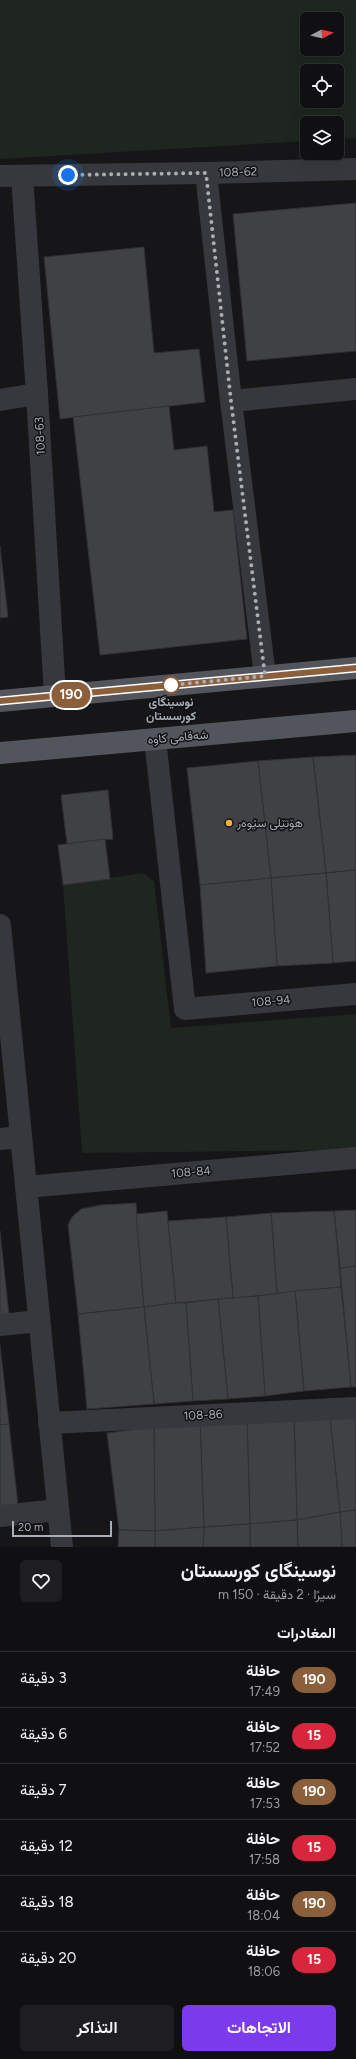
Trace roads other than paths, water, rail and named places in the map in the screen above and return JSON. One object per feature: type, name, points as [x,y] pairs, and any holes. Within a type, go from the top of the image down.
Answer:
[{"type":"main road","points":[[0,701],[356,668]]},
{"type":"main road","name":"شەقامی کاوە","points":[[0,753],[356,721]]},
{"type":"street","name":"108-62","points":[[0,176],[356,169]]},
{"type":"street","points":[[206,173],[231,401],[265,676]]},
{"type":"street","name":"108-63","points":[[22,176],[55,696]]},
{"type":"street","points":[[231,401],[356,389]]},
{"type":"street","points":[[0,400],[37,394]]},
{"type":"street","name":"108-94","points":[[156,739],[185,1009],[356,994]]},
{"type":"street","points":[[0,925],[11,1138],[26,1187],[62,1547]]},
{"type":"street","name":"108-84","points":[[26,1187],[356,1158]]},
{"type":"street","points":[[0,1325],[39,1321]]},
{"type":"street","name":"108-86","points":[[49,1423],[356,1408]]},
{"type":"street","points":[[0,1516],[58,1510]]},
{"type":"place","name":"نوسینگای کورسستان","points":[[171,685]]},
{"type":"place","name":"هۆتێلی سێوەر","points":[[229,823]]}]
